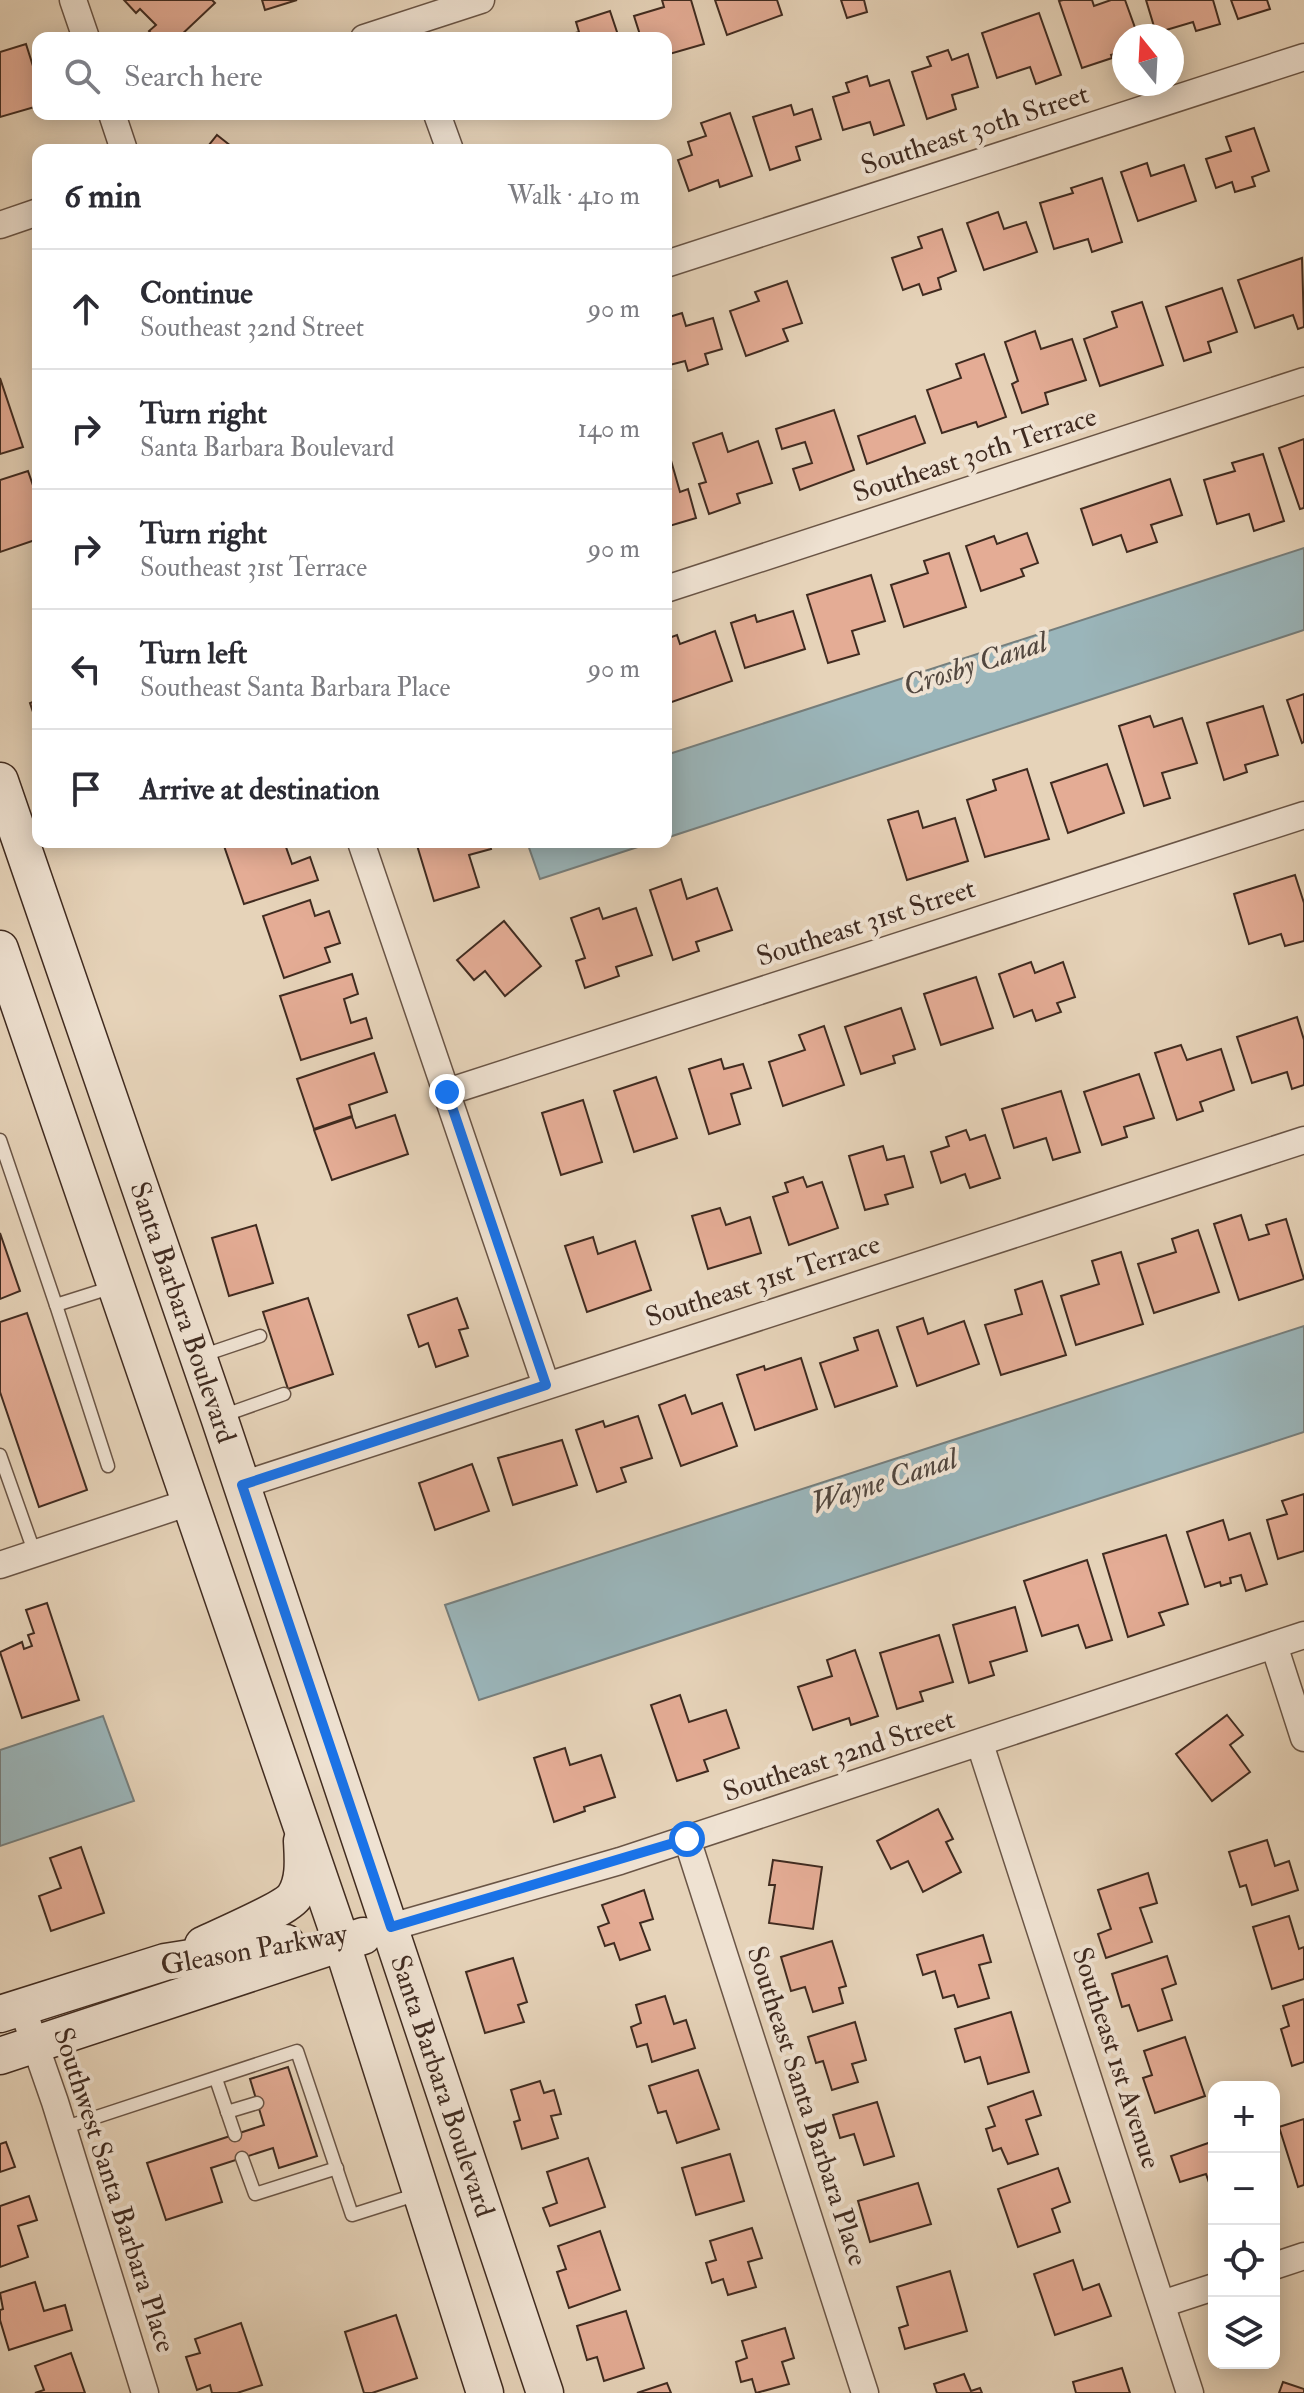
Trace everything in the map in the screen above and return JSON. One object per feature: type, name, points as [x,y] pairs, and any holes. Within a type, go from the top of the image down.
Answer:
[{"type":"main road","name":"Santa Barbara Boulevard","points":[[0,781],[242,1485],[545,2393]]},
{"type":"main road","name":"Santa Barbara Boulevard","points":[[0,949],[341,1939],[485,2393]]},
{"type":"main road","points":[[165,1962],[255,1921],[293,1898],[304,1871],[300,1822]]},
{"type":"main road","name":"Gleason Parkway","points":[[0,2056],[341,1939],[391,1927]]},
{"type":"main road","name":"Gleason Parkway","points":[[11,2011],[165,1962],[341,1939]]},
{"type":"street","points":[[73,0],[84,32]]},
{"type":"street","points":[[409,31],[481,0]]},
{"type":"street","name":"Southeast 30th Street","points":[[672,262],[1304,57]]},
{"type":"street","points":[[120,120],[123,144]]},
{"type":"street","points":[[439,120],[448,144]]},
{"type":"street","points":[[0,225],[32,214]]},
{"type":"street","name":"Southeast 30th Terrace","points":[[672,587],[1304,381]]},
{"type":"street","name":"Southeast 31st Street","points":[[447,1092],[1304,815]]},
{"type":"street","points":[[363,848],[546,1385]]},
{"type":"street","name":"Southeast 31st Terrace","points":[[242,1485],[1304,1140]]},
{"type":"street","points":[[0,1565],[190,1502]]},
{"type":"street","name":"Southeast 32nd Street","points":[[391,1927],[687,1839],[1304,1635]]},
{"type":"street","points":[[1274,1645],[1304,1738]]},
{"type":"street","name":"Southeast 1st Avenue","points":[[980,1744],[1190,2393]]},
{"type":"street","name":"Southeast Santa Barbara Place","points":[[687,1839],[865,2393]]},
{"type":"street","name":"Southwest Santa Barbara Place","points":[[11,2011],[34,2045],[63,2128],[145,2393]]},
{"type":"street","points":[[1280,2264],[1304,2256]]},
{"type":"street","points":[[1162,2304],[1208,2289]]},
{"type":"lane","points":[[0,1140],[108,1466]]},
{"type":"lane","points":[[56,1305],[116,1286]]},
{"type":"lane","points":[[198,1357],[260,1336]]},
{"type":"lane","points":[[219,1417],[284,1394]]},
{"type":"lane","points":[[0,1455],[35,1554]]},
{"type":"lane","points":[[63,2128],[297,2051],[302,2088],[314,2124],[337,2168],[352,2215],[421,2193]]},
{"type":"lane","points":[[216,2079],[235,2135]]},
{"type":"lane","points":[[227,2112],[257,2103]]},
{"type":"lane","points":[[242,2158],[255,2194],[337,2168]]},
{"type":"water","name":"Crosby Canal","points":[[1304,548],[1304,630],[672,836],[672,753]]},
{"type":"water","points":[[529,848],[635,848],[540,879]]},
{"type":"water","name":"Wayne Canal","points":[[1304,1326],[1304,1432],[479,1700],[445,1605]]},
{"type":"water","points":[[103,1716],[134,1801],[0,1846],[0,1750]]},
{"type":"building","points":[[124,0],[212,0],[215,3],[184,32],[150,32],[156,25],[140,9],[136,13]]},
{"type":"building","points":[[262,0],[297,0],[265,10]]},
{"type":"building","points":[[662,0],[691,0],[704,44],[672,53],[672,32],[639,32],[634,16],[664,7]]},
{"type":"building","points":[[715,0],[777,0],[782,15],[727,35]]},
{"type":"building","points":[[841,0],[864,0],[867,12],[847,18]]},
{"type":"building","points":[[1092,0],[1094,6],[1111,0],[1125,0],[1134,24],[1112,24],[1112,58],[1082,68],[1059,1]]},
{"type":"building","points":[[1146,0],[1213,0],[1220,24],[1196,31],[1193,22],[1153,24]]},
{"type":"building","points":[[1231,0],[1267,0],[1270,9],[1238,19]]},
{"type":"building","points":[[610,11],[617,32],[579,32],[576,22]]},
{"type":"building","points":[[1039,13],[1061,75],[1036,84],[1030,67],[997,78],[982,33]]},
{"type":"building","points":[[26,44],[32,63],[32,108],[0,117],[0,52]]},
{"type":"building","points":[[948,50],[952,60],[968,54],[978,87],[952,95],[956,109],[927,119],[912,72],[931,66],[927,57]]},
{"type":"building","points":[[867,76],[870,86],[889,80],[904,125],[874,135],[870,122],[843,130],[833,97],[849,92],[846,83]]},
{"type":"building","points":[[791,105],[794,115],[812,109],[821,139],[796,147],[800,160],[770,170],[753,117]]},
{"type":"building","points":[[730,113],[752,176],[720,187],[718,180],[689,191],[678,160],[692,155],[688,142],[706,136],[701,123]]},
{"type":"building","points":[[1254,128],[1269,171],[1252,177],[1255,186],[1235,192],[1232,182],[1216,188],[1206,159],[1231,151],[1226,137]]},
{"type":"building","points":[[217,135],[228,144],[210,144]]},
{"type":"building","points":[[1147,163],[1151,176],[1184,165],[1196,201],[1138,221],[1121,172]]},
{"type":"building","points":[[1102,178],[1122,242],[1092,252],[1088,239],[1054,249],[1040,203],[1073,193],[1071,188]]},
{"type":"building","points":[[998,212],[1004,229],[1026,222],[1037,252],[984,270],[967,223]]},
{"type":"building","points":[[942,229],[956,271],[938,278],[941,289],[923,295],[919,284],[903,290],[892,258],[922,248],[918,237]]},
{"type":"building","points":[[1302,258],[1304,327],[1298,329],[1293,315],[1255,328],[1238,280]]},
{"type":"building","points":[[787,281],[802,323],[783,329],[788,341],[746,356],[730,311],[759,301],[755,292]]},
{"type":"building","points":[[1222,288],[1237,332],[1208,342],[1211,352],[1184,361],[1166,307]]},
{"type":"building","points":[[1142,302],[1163,365],[1100,386],[1084,339],[1117,327],[1112,312]]},
{"type":"building","points":[[682,313],[686,326],[713,318],[722,349],[705,354],[708,364],[688,371],[685,361],[672,364],[672,316]]},
{"type":"building","points":[[1035,331],[1041,349],[1072,339],[1086,380],[1045,393],[1048,404],[1022,413],[1012,384],[1018,381],[1005,342]]},
{"type":"building","points":[[984,354],[1006,417],[978,427],[976,422],[942,433],[927,390],[961,378],[956,364]]},
{"type":"building","points":[[0,378],[23,447],[0,454]]},
{"type":"building","points":[[834,410],[854,470],[800,490],[793,469],[812,463],[805,442],[782,449],[776,429]]},
{"type":"building","points":[[915,416],[925,443],[867,464],[858,436]]},
{"type":"building","points":[[722,433],[728,452],[758,441],[772,483],[737,494],[740,503],[709,514],[699,484],[706,482],[693,443]]},
{"type":"building","points":[[1304,439],[1304,508],[1300,509],[1279,448]]},
{"type":"building","points":[[1263,454],[1284,521],[1254,531],[1249,514],[1217,524],[1204,480],[1235,471],[1232,463]]},
{"type":"building","points":[[672,464],[680,492],[688,489],[696,518],[672,525]]},
{"type":"building","points":[[28,471],[32,483],[32,541],[0,552],[0,480]]},
{"type":"building","points":[[1170,479],[1182,515],[1151,525],[1157,542],[1127,552],[1121,535],[1093,545],[1081,509]]},
{"type":"building","points":[[1027,533],[1038,563],[1021,569],[1024,576],[981,591],[966,546],[994,536],[997,544]]},
{"type":"building","points":[[949,553],[966,607],[904,627],[891,585],[928,573],[924,561]]},
{"type":"building","points":[[871,575],[885,621],[852,631],[859,654],[828,663],[807,595]]},
{"type":"building","points":[[793,611],[805,649],[745,668],[731,623],[755,615],[757,622]]},
{"type":"building","points":[[715,631],[732,681],[672,702],[672,637],[677,635],[680,644]]},
{"type":"building","points":[[1304,694],[1304,742],[1302,743],[1287,700]]},
{"type":"building","points":[[1263,706],[1278,755],[1245,765],[1247,772],[1224,780],[1207,723]]},
{"type":"building","points":[[1150,716],[1154,727],[1182,718],[1197,763],[1162,773],[1170,798],[1144,806],[1119,726]]},
{"type":"building","points":[[1107,764],[1124,813],[1068,833],[1051,783]]},
{"type":"building","points":[[1027,769],[1049,839],[985,857],[967,800],[996,790],[993,780]]},
{"type":"building","points":[[918,811],[923,828],[955,818],[968,861],[907,880],[888,820]]},
{"type":"building","points":[[225,848],[286,848],[292,864],[310,857],[318,880],[244,904]]},
{"type":"building","points":[[418,848],[491,848],[469,855],[479,887],[434,901]]},
{"type":"building","points":[[1295,875],[1304,903],[1304,941],[1285,946],[1281,934],[1249,944],[1234,894]]},
{"type":"building","points":[[681,879],[687,899],[717,888],[732,930],[696,942],[699,951],[673,960],[650,890]]},
{"type":"building","points":[[310,900],[315,916],[329,911],[340,943],[325,948],[330,962],[284,978],[263,916]]},
{"type":"building","points":[[599,908],[603,919],[636,908],[652,955],[616,967],[619,976],[585,988],[576,961],[585,958],[571,918]]},
{"type":"building","points":[[504,921],[541,966],[505,996],[485,971],[474,980],[457,960]]},
{"type":"building","points":[[1031,962],[1035,973],[1063,962],[1075,997],[1057,1003],[1061,1012],[1036,1021],[1032,1010],[1014,1017],[999,974]]},
{"type":"building","points":[[352,974],[358,994],[344,999],[351,1023],[366,1018],[372,1038],[301,1060],[280,996]]},
{"type":"building","points":[[976,977],[993,1028],[941,1045],[924,994]]},
{"type":"building","points":[[901,1008],[915,1049],[893,1056],[895,1063],[861,1074],[845,1027]]},
{"type":"building","points":[[1297,1017],[1304,1040],[1304,1085],[1292,1089],[1287,1072],[1252,1083],[1237,1037]]},
{"type":"building","points":[[824,1026],[844,1085],[783,1106],[769,1062],[805,1050],[799,1035]]},
{"type":"building","points":[[1181,1045],[1187,1060],[1221,1049],[1234,1090],[1200,1102],[1203,1111],[1177,1120],[1155,1053]]},
{"type":"building","points":[[374,1053],[387,1092],[349,1105],[352,1116],[314,1129],[297,1079]]},
{"type":"building","points":[[721,1059],[724,1069],[743,1064],[751,1088],[731,1094],[740,1124],[709,1134],[689,1069]]},
{"type":"building","points":[[1139,1074],[1154,1118],[1124,1127],[1127,1137],[1102,1145],[1084,1092]]},
{"type":"building","points":[[656,1077],[677,1138],[634,1152],[614,1091]]},
{"type":"building","points":[[1061,1091],[1080,1152],[1053,1160],[1046,1138],[1014,1148],[1002,1109]]},
{"type":"building","points":[[583,1100],[602,1162],[561,1175],[542,1113]]},
{"type":"building","points":[[395,1115],[408,1154],[332,1180],[314,1130],[352,1117],[356,1128]]},
{"type":"building","points":[[966,1130],[970,1140],[985,1135],[1000,1178],[970,1188],[965,1174],[941,1183],[931,1152],[949,1146],[946,1137]]},
{"type":"building","points":[[883,1146],[887,1160],[904,1156],[913,1187],[885,1195],[888,1204],[865,1210],[849,1156]]},
{"type":"building","points":[[803,1177],[807,1187],[822,1182],[838,1228],[789,1245],[773,1197],[788,1192],[785,1183]]},
{"type":"building","points":[[720,1208],[726,1225],[750,1217],[761,1253],[708,1269],[692,1216]]},
{"type":"building","points":[[1241,1215],[1249,1240],[1269,1234],[1266,1225],[1286,1219],[1304,1279],[1239,1300],[1214,1224]]},
{"type":"building","points":[[256,1225],[273,1283],[229,1296],[212,1238]]},
{"type":"building","points":[[1198,1230],[1219,1292],[1154,1313],[1138,1264],[1176,1252],[1172,1239]]},
{"type":"building","points":[[0,1233],[20,1291],[0,1299]]},
{"type":"building","points":[[593,1237],[598,1254],[635,1241],[651,1290],[587,1312],[565,1246]]},
{"type":"building","points":[[1121,1252],[1143,1324],[1076,1345],[1061,1296],[1099,1284],[1092,1261]]},
{"type":"building","points":[[1042,1281],[1066,1355],[1001,1375],[985,1325],[1022,1314],[1015,1290]]},
{"type":"building","points":[[308,1298],[333,1374],[288,1389],[263,1312]]},
{"type":"building","points":[[457,1298],[468,1328],[459,1330],[468,1356],[436,1367],[428,1343],[419,1347],[408,1315]]},
{"type":"building","points":[[27,1313],[87,1490],[39,1507],[0,1392],[0,1322]]},
{"type":"building","points":[[923,1318],[928,1334],[964,1321],[979,1364],[917,1386],[897,1327]]},
{"type":"building","points":[[878,1330],[897,1386],[835,1407],[820,1363],[858,1350],[854,1338]]},
{"type":"building","points":[[801,1358],[817,1409],[755,1430],[737,1375]]},
{"type":"building","points":[[685,1395],[692,1414],[722,1403],[737,1446],[681,1466],[659,1405]]},
{"type":"building","points":[[638,1416],[652,1458],[621,1468],[626,1482],[597,1492],[576,1430],[603,1421],[605,1427]]},
{"type":"building","points":[[562,1440],[577,1485],[513,1505],[498,1458]]},
{"type":"building","points":[[472,1464],[489,1511],[435,1530],[419,1483]]},
{"type":"building","points":[[1304,1494],[1304,1551],[1278,1559],[1267,1520],[1287,1514],[1282,1501]]},
{"type":"building","points":[[1223,1520],[1229,1540],[1250,1533],[1267,1584],[1246,1591],[1241,1575],[1230,1578],[1231,1583],[1221,1586],[1220,1582],[1205,1587],[1187,1532]]},
{"type":"building","points":[[1166,1535],[1188,1604],[1159,1613],[1164,1625],[1128,1637],[1103,1554]]},
{"type":"building","points":[[1087,1560],[1112,1640],[1086,1648],[1078,1625],[1042,1636],[1024,1581]]},
{"type":"building","points":[[47,1603],[79,1700],[22,1718],[0,1652],[22,1642],[24,1649],[32,1646],[28,1635],[34,1633],[26,1610]]},
{"type":"building","points":[[1015,1607],[1027,1651],[990,1662],[994,1675],[969,1683],[953,1625]]},
{"type":"building","points":[[939,1635],[953,1682],[920,1692],[923,1701],[897,1709],[880,1653]]},
{"type":"building","points":[[855,1650],[878,1716],[851,1725],[849,1718],[813,1730],[798,1687],[832,1676],[827,1660]]},
{"type":"building","points":[[680,1695],[689,1722],[726,1710],[739,1748],[704,1760],[708,1771],[677,1781],[651,1705]]},
{"type":"building","points":[[1227,1715],[1243,1735],[1230,1745],[1250,1772],[1212,1801],[1176,1754]]},
{"type":"building","points":[[565,1748],[570,1765],[601,1755],[615,1797],[584,1807],[585,1811],[554,1822],[534,1758]]},
{"type":"building","points":[[938,1809],[953,1839],[946,1842],[961,1872],[923,1892],[908,1861],[891,1869],[877,1841]]},
{"type":"building","points":[[1267,1840],[1275,1866],[1289,1861],[1298,1890],[1252,1905],[1246,1885],[1240,1887],[1229,1852]]},
{"type":"building","points":[[81,1847],[104,1913],[51,1931],[39,1896],[61,1888],[50,1858]]},
{"type":"building","points":[[773,1860],[822,1867],[813,1929],[769,1923],[775,1885],[769,1885]]},
{"type":"building","points":[[1148,1873],[1157,1903],[1140,1908],[1152,1942],[1106,1958],[1098,1934],[1111,1929],[1098,1890]]},
{"type":"building","points":[[644,1890],[653,1919],[640,1923],[650,1950],[620,1960],[614,1943],[605,1946],[598,1927],[609,1923],[602,1905]]},
{"type":"building","points":[[1289,1916],[1299,1949],[1304,1947],[1304,1979],[1272,1989],[1253,1927]]},
{"type":"building","points":[[983,1935],[991,1962],[979,1965],[989,1998],[958,2007],[954,1995],[943,1998],[935,1971],[923,1975],[917,1955]]},
{"type":"building","points":[[832,1941],[846,1986],[839,1988],[843,2003],[813,2012],[805,1987],[791,1991],[781,1957]]},
{"type":"building","points":[[1167,1956],[1176,1984],[1162,1989],[1172,2020],[1138,2031],[1129,2005],[1122,2007],[1112,1974]]},
{"type":"building","points":[[513,1958],[527,2002],[518,2005],[524,2022],[485,2033],[466,1972]]},
{"type":"building","points":[[665,1996],[674,2024],[686,2020],[695,2048],[652,2062],[647,2044],[637,2047],[631,2027],[641,2023],[636,2005]]},
{"type":"building","points":[[1304,1999],[1304,2062],[1292,2066],[1281,2029],[1289,2026],[1283,2006]]},
{"type":"building","points":[[1011,2012],[1029,2072],[988,2084],[980,2057],[965,2062],[955,2029]]},
{"type":"building","points":[[855,2022],[866,2060],[852,2064],[858,2082],[832,2090],[823,2061],[816,2063],[808,2037]]},
{"type":"building","points":[[1185,2037],[1205,2096],[1155,2113],[1143,2078],[1152,2075],[1144,2051]]},
{"type":"building","points":[[288,2067],[317,2156],[279,2168],[273,2148],[211,2168],[222,2202],[166,2220],[147,2163],[264,2125],[250,2079]]},
{"type":"building","points":[[698,2070],[719,2129],[677,2143],[666,2111],[658,2113],[649,2086]]},
{"type":"building","points":[[540,2081],[544,2093],[554,2090],[561,2114],[551,2116],[558,2138],[522,2149],[514,2122],[520,2120],[511,2090]]},
{"type":"building","points":[[1033,2091],[1041,2115],[1026,2120],[1038,2154],[1008,2164],[1001,2148],[993,2151],[986,2129],[995,2126],[988,2107]]},
{"type":"building","points":[[877,2102],[894,2156],[864,2165],[854,2134],[840,2138],[833,2115]]},
{"type":"building","points":[[1304,2119],[1304,2185],[1298,2187],[1280,2127]]},
{"type":"building","points":[[6,2142],[15,2167],[0,2172],[0,2144]]},
{"type":"building","points":[[1208,2143],[1208,2180],[1206,2174],[1180,2182],[1171,2156]]},
{"type":"building","points":[[730,2154],[744,2201],[696,2215],[682,2168]]},
{"type":"building","points":[[588,2158],[605,2207],[550,2226],[543,2208],[557,2203],[547,2172]]},
{"type":"building","points":[[1058,2168],[1070,2202],[1052,2209],[1060,2232],[1018,2247],[998,2189]]},
{"type":"building","points":[[918,2183],[931,2224],[870,2242],[858,2201]]},
{"type":"building","points":[[29,2196],[37,2220],[18,2226],[28,2257],[0,2267],[0,2206]]},
{"type":"building","points":[[752,2228],[762,2258],[748,2262],[756,2287],[728,2295],[723,2279],[712,2283],[706,2263],[716,2260],[710,2241]]},
{"type":"building","points":[[600,2231],[620,2290],[569,2308],[557,2272],[566,2269],[558,2246]]},
{"type":"building","points":[[1073,2260],[1083,2290],[1099,2284],[1111,2316],[1055,2335],[1034,2274]]},
{"type":"building","points":[[950,2271],[967,2331],[905,2349],[899,2328],[908,2325],[897,2287]]},
{"type":"building","points":[[35,2282],[44,2311],[65,2305],[72,2330],[9,2350],[0,2320],[0,2310],[3,2309],[0,2293]]},
{"type":"building","points":[[626,2311],[644,2368],[604,2381],[597,2357],[587,2360],[577,2326]]},
{"type":"building","points":[[396,2315],[417,2378],[364,2393],[345,2332]]},
{"type":"building","points":[[241,2323],[262,2385],[237,2393],[212,2393],[210,2385],[197,2390],[186,2357],[200,2353],[195,2339]]},
{"type":"building","points":[[785,2328],[794,2358],[782,2362],[789,2384],[756,2393],[752,2379],[741,2382],[736,2362],[747,2358],[742,2341]]},
{"type":"building","points":[[71,2353],[85,2393],[35,2393],[44,2390],[35,2366]]},
{"type":"building","points":[[1122,2368],[1130,2393],[1076,2393],[1073,2382]]},
{"type":"building","points":[[964,2374],[971,2391],[980,2388],[982,2393],[937,2393],[934,2384]]},
{"type":"building","points":[[1283,2382],[1304,2389],[1304,2393],[1279,2393]]},
{"type":"building","points":[[667,2383],[671,2393],[637,2393]]},
{"type":"route","points":[[447,1092],[546,1385],[242,1485],[391,1927],[687,1839]]}]
